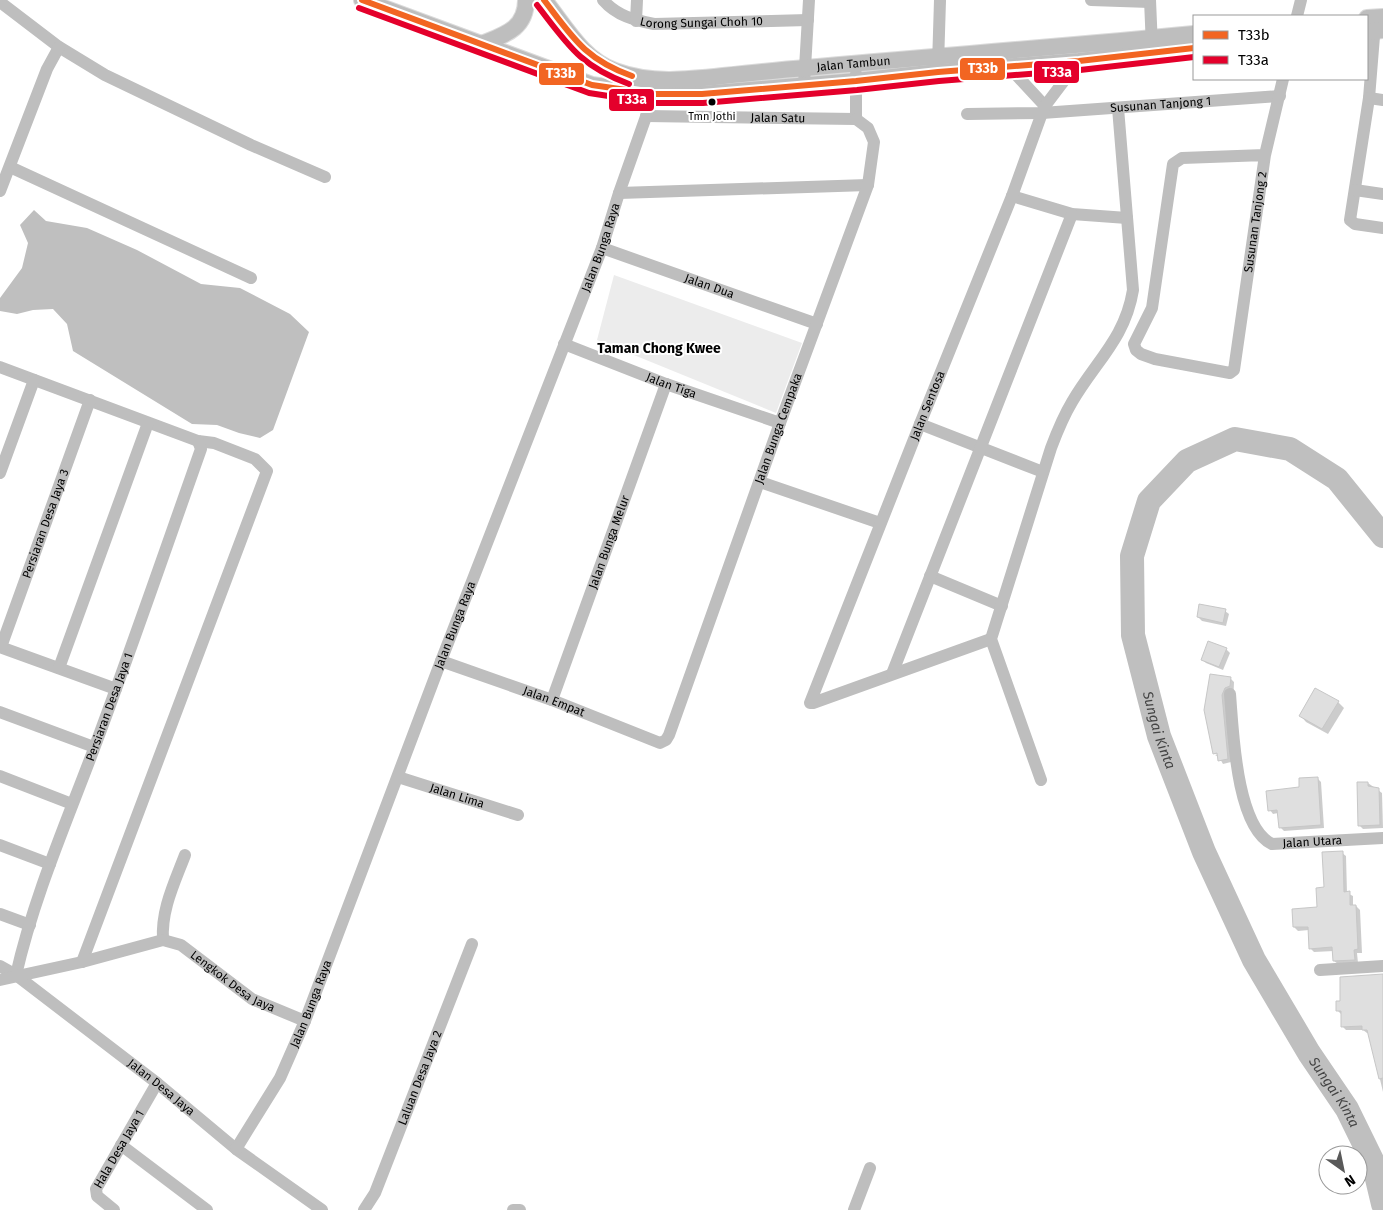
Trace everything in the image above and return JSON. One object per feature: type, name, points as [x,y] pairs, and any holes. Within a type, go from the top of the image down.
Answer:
[{"type":"main road","name":"Jalan Tambun","points":[[362,0],[592,85],[654,94],[702,94],[856,81],[938,65],[1152,45],[1193,48]]},
{"type":"main road","points":[[482,44],[508,33],[520,22],[526,7],[526,0]]},
{"type":"main road","name":"Jalan Tambun","points":[[544,0],[574,40],[593,58],[613,70],[640,78],[682,80],[856,64],[1008,66],[1079,61],[1193,34]]},
{"type":"street","name":"Lorong Sungai Choh 10","points":[[603,0],[621,15],[636,21],[654,24],[808,20]]},
{"type":"street","points":[[636,21],[638,0]]},
{"type":"street","points":[[804,84],[809,0]]},
{"type":"street","points":[[938,65],[940,0]]},
{"type":"street","points":[[1091,0],[1150,1],[1152,45]]},
{"type":"street","points":[[1297,15],[1301,0]]},
{"type":"street","points":[[0,2],[59,47],[105,75],[243,141],[325,177]]},
{"type":"street","points":[[1375,24],[1369,98],[1351,222],[1383,228]]},
{"type":"street","points":[[0,191],[47,69],[59,47]]},
{"type":"street","name":"Jalan Sentosa","points":[[892,674],[810,703],[880,523],[1012,196],[1044,109],[1079,61]]},
{"type":"street","points":[[856,64],[856,119]]},
{"type":"street","points":[[1008,66],[1044,109]]},
{"type":"street","name":"Susunan Tanjong 2","points":[[1265,156],[1182,158],[1173,164],[1152,308],[1134,344],[1136,350],[1141,354],[1155,359],[1230,373],[1234,368],[1265,156],[1283,80]]},
{"type":"street","name":"Jalan Bunga Raya","points":[[236,1149],[280,1078],[305,1021],[441,661],[602,248],[654,94]]},
{"type":"street","name":"Susunan Tanjong 1","points":[[967,114],[1044,109],[1118,108],[1280,96]]},
{"type":"street","points":[[1369,98],[1383,100]]},
{"type":"street","points":[[1041,780],[991,638],[1050,448],[1068,409],[1117,337],[1127,317],[1133,290],[1118,108]]},
{"type":"street","name":"Jalan Satu","points":[[646,116],[856,119]]},
{"type":"street","name":"Jalan Bunga Cempaka","points":[[666,740],[868,185],[874,142],[868,128],[856,119]]},
{"type":"street","points":[[10,167],[251,278]]},
{"type":"street","points":[[619,193],[868,185]]},
{"type":"street","points":[[1355,190],[1383,194]]},
{"type":"street","points":[[1012,196],[1072,214],[1127,218]]},
{"type":"street","points":[[892,674],[1072,214]]},
{"type":"street","name":"Jalan Dua","points":[[602,248],[816,324]]},
{"type":"street","name":"Jalan Tiga","points":[[564,344],[666,384],[780,423]]},
{"type":"street","points":[[0,367],[148,423],[198,441],[214,443],[255,459],[267,472],[82,962]]},
{"type":"street","points":[[0,473],[34,380]]},
{"type":"street","name":"Jalan Bunga Melur","points":[[552,700],[666,384]]},
{"type":"street","name":"Persiaran Desa Jaya 3","points":[[0,647],[90,400]]},
{"type":"street","points":[[59,668],[148,423]]},
{"type":"street","points":[[920,424],[1044,472]]},
{"type":"street","name":"Persiaran Desa Jaya 1","points":[[16,975],[50,864],[116,689],[202,449],[198,441]]},
{"type":"street","points":[[760,482],[880,523]]},
{"type":"street","points":[[930,576],[1002,606]]},
{"type":"street","points":[[892,674],[991,638]]},
{"type":"street","points":[[0,647],[116,689]]},
{"type":"street","name":"Jalan Empat","points":[[441,661],[552,700],[660,743],[666,740]]},
{"type":"street","name":"Jalan Utara","points":[[1230,694],[1238,776],[1253,822],[1262,838],[1272,844],[1383,838]]},
{"type":"street","points":[[0,712],[94,747]]},
{"type":"street","points":[[0,776],[72,804]]},
{"type":"street","name":"Jalan Lima","points":[[398,777],[518,815]]},
{"type":"street","points":[[0,845],[50,864]]},
{"type":"street","points":[[0,980],[82,962],[163,940],[164,912],[184,856]]},
{"type":"street","points":[[0,914],[30,925]]},
{"type":"street","name":"Lengkok Desa Jaya","points":[[163,940],[181,946],[252,999],[305,1021]]},
{"type":"street","name":"Laluan Desa Jaya 2","points":[[364,1210],[375,1194],[472,944]]},
{"type":"street","name":"Jalan Desa Jaya","points":[[0,966],[16,975],[157,1083],[236,1149],[322,1210]]},
{"type":"street","points":[[1320,970],[1383,966]]},
{"type":"street","name":"Hala Desa Jaya 1","points":[[114,1210],[97,1196],[96,1189],[157,1083]]},
{"type":"street","points":[[121,1145],[207,1210]]},
{"type":"street","points":[[854,1210],[870,1168]]},
{"type":"street","points":[[513,1210],[520,1210]]},
{"type":"shaded area","points":[[34,210],[46,221],[87,228],[137,250],[201,284],[240,288],[290,314],[309,332],[273,430],[260,438],[217,425],[192,424],[73,351],[67,324],[53,309],[33,310],[17,314],[0,311],[0,298],[22,268],[28,243],[20,225]]},
{"type":"shaded area","points":[[614,275],[802,343],[776,413],[597,340]]},
{"type":"building","points":[[1199,604],[1226,609],[1223,623],[1197,617]]},
{"type":"building","points":[[1208,641],[1227,648],[1219,667],[1201,660]]},
{"type":"building","points":[[1210,674],[1231,677],[1230,686],[1225,688],[1222,695],[1228,759],[1218,761],[1217,753],[1213,754],[1204,710]]},
{"type":"building","points":[[1315,688],[1339,701],[1322,729],[1299,716]]},
{"type":"building","points":[[1318,777],[1321,825],[1279,828],[1277,810],[1268,811],[1266,791],[1299,787],[1299,778]]},
{"type":"building","points":[[1357,782],[1368,782],[1368,786],[1379,788],[1380,825],[1358,826]]},
{"type":"building","points":[[1343,851],[1344,892],[1350,891],[1350,905],[1356,905],[1358,949],[1354,950],[1355,960],[1333,961],[1332,947],[1309,949],[1308,927],[1293,927],[1292,909],[1317,907],[1316,888],[1324,887],[1322,852]]},
{"type":"building","points":[[1383,974],[1383,1078],[1379,1079],[1367,1030],[1362,1030],[1362,1026],[1341,1027],[1341,1011],[1336,1011],[1336,1001],[1340,1001],[1340,977]]},
{"type":"waterway","name":"Sungai Kinta","points":[[1383,536],[1337,479],[1290,449],[1235,439],[1187,461],[1149,501],[1132,556],[1133,635],[1159,736],[1204,852],[1254,960],[1309,1053],[1347,1109],[1373,1162],[1383,1204]]},
{"type":"transit line","name":"T33b","points":[[362,0],[592,85],[654,94],[702,94],[856,81],[938,72],[1079,61],[1193,48]]},
{"type":"transit line","name":"T33b","points":[[544,0],[572,36],[591,55],[632,76]]},
{"type":"transit line","name":"T33a","points":[[537,5],[576,53],[598,70],[629,84]]},
{"type":"transit line","name":"T33a","points":[[359,8],[589,93],[654,103],[703,103],[857,90],[939,81],[1080,70],[1193,57]]},
{"type":"place","name":"Tmn Jothi","points":[[712,102]]},
{"type":"district","name":"Taman Chong Kwee","points":[[659,348]]}]
